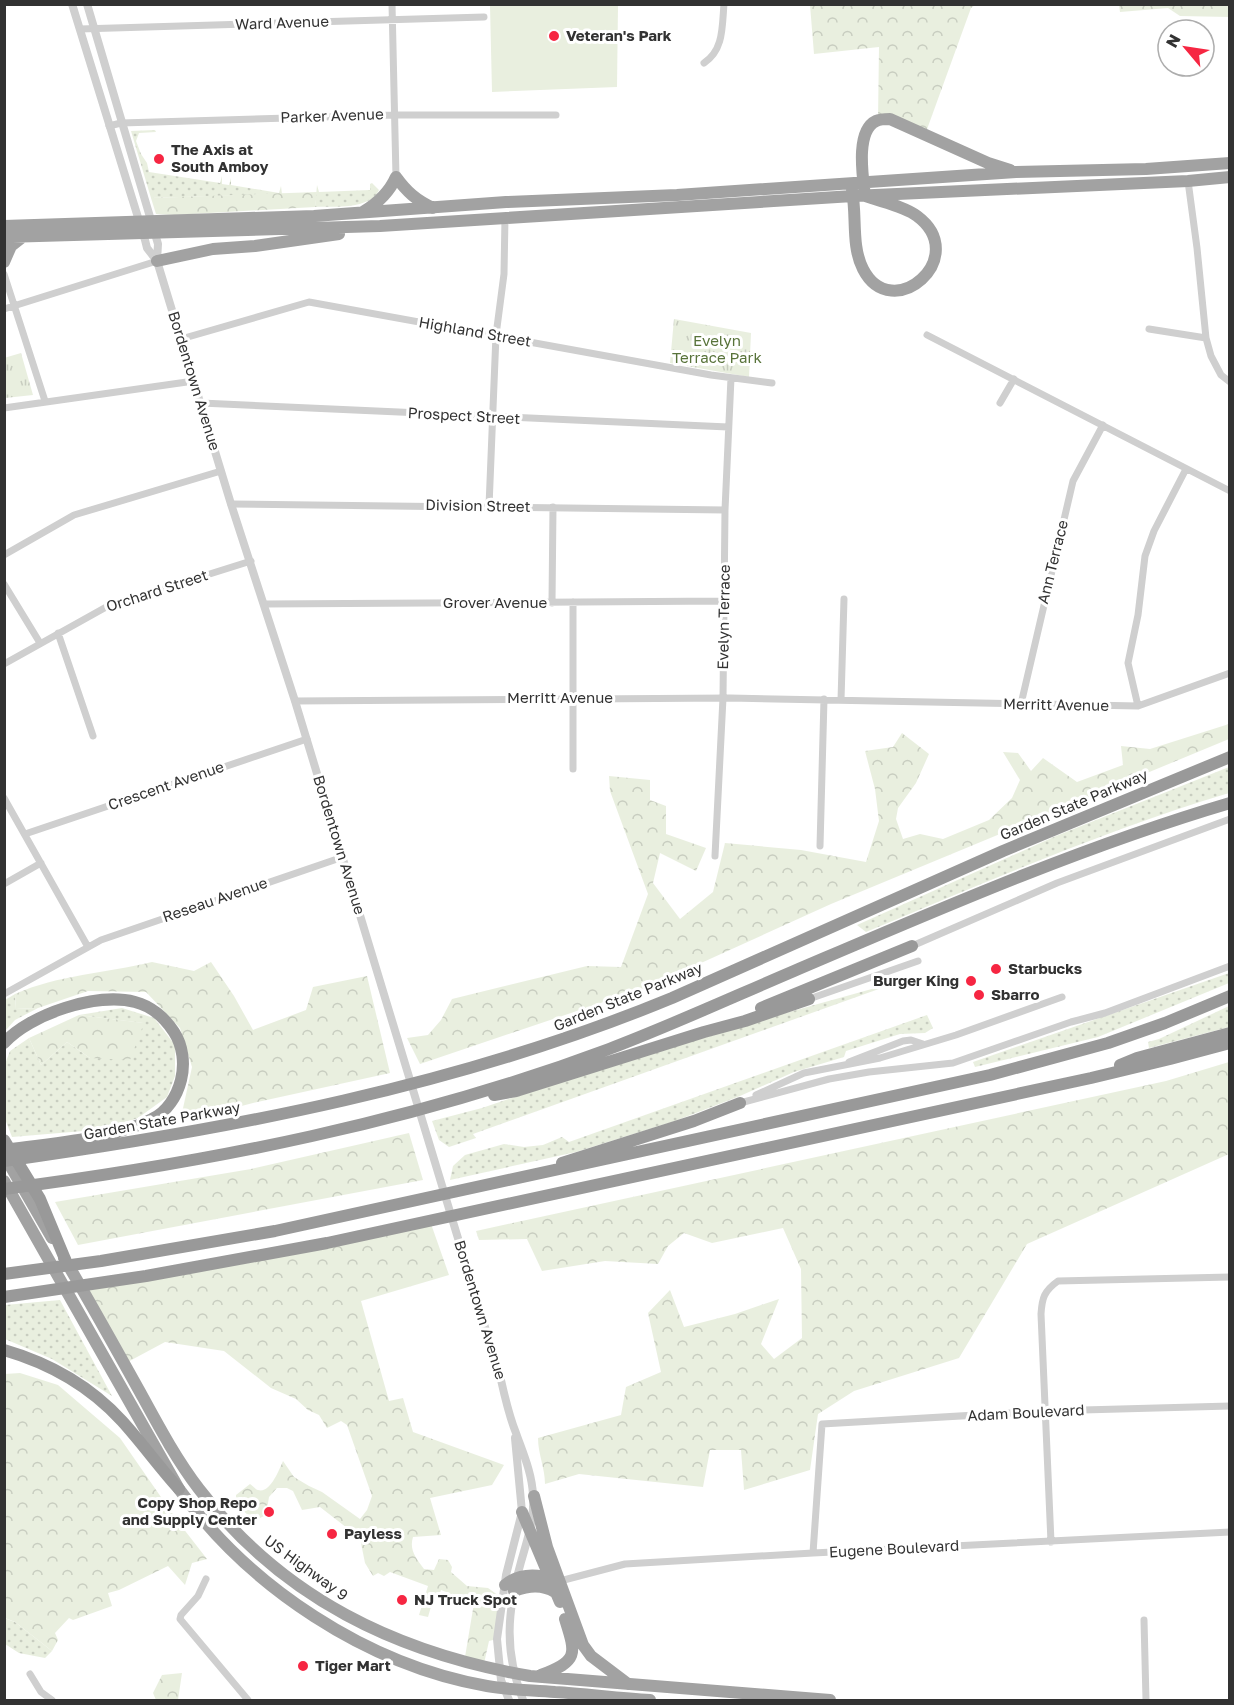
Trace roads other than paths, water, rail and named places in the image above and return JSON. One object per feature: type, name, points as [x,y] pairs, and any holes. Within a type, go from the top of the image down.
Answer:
[{"type":"highway","points":[[858,190],[916,215],[927,225],[933,236],[935,257],[924,279],[911,287],[894,290],[877,285],[870,279],[858,258],[858,190],[862,141],[864,132],[875,121],[890,119],[988,163],[1016,172]]},
{"type":"highway","points":[[4,237],[127,228],[380,225],[858,190],[1016,172],[1146,169],[1230,163]]},
{"type":"highway","points":[[396,177],[415,199],[434,208]]},
{"type":"highway","points":[[361,212],[385,196],[396,177]]},
{"type":"highway","points":[[163,227],[506,202],[1188,181],[1230,177]]},
{"type":"highway","points":[[157,261],[213,249],[349,234],[380,225]]},
{"type":"highway","points":[[4,226],[127,228]]},
{"type":"highway","points":[[4,262],[11,246],[26,235]]},
{"type":"highway","name":"Garden State Parkway","points":[[4,1161],[38,1151],[192,1132],[382,1092],[540,1047],[645,1009],[1011,847],[1230,757]]},
{"type":"highway","points":[[4,1189],[248,1150],[380,1121],[451,1102],[610,1048],[1033,872],[1130,836],[1230,803]]},
{"type":"highway","points":[[704,1032],[912,946]]},
{"type":"highway","points":[[4,1274],[101,1261],[244,1237],[1019,1068],[1108,1043],[1165,1023],[1230,996]]},
{"type":"highway","points":[[451,1102],[516,1091],[745,1021],[809,999]]},
{"type":"highway","points":[[4,1043],[25,1026],[60,1010],[89,1002],[119,1000],[135,1002],[156,1012],[172,1030],[180,1044],[183,1067],[180,1083],[169,1104],[158,1116],[121,1130],[38,1151],[4,1150]]},
{"type":"highway","points":[[1091,1078],[1137,1058],[1230,1033]]},
{"type":"highway","points":[[4,1297],[117,1281],[268,1255],[1091,1078],[1230,1043]]},
{"type":"highway","points":[[527,1176],[580,1156],[645,1137],[741,1103]]},
{"type":"highway","points":[[4,1140],[40,1199],[65,1258]]},
{"type":"highway","name":"US Highway 9","points":[[4,1155],[181,1462],[210,1502],[250,1545],[300,1586],[350,1617],[409,1645],[483,1668],[533,1676],[830,1701]]},
{"type":"highway","points":[[4,1181],[179,1489]]},
{"type":"highway","points":[[4,1350],[60,1372],[98,1399],[121,1420],[202,1520],[232,1551],[272,1586],[308,1612],[354,1639],[396,1658],[487,1686],[650,1701]]},
{"type":"highway","points":[[533,1676],[565,1665],[571,1659],[573,1651],[534,1496]]},
{"type":"highway","points":[[522,1512],[583,1645],[591,1656],[628,1684]]},
{"type":"highway","points":[[509,1588],[516,1578],[530,1575],[555,1584]]},
{"type":"highway","points":[[509,1588],[537,1586],[549,1588],[555,1584]]},
{"type":"highway","points":[[555,1692],[574,1701]]},
{"type":"street","name":"Bordentown Avenue","points":[[72,4],[147,248],[157,261],[231,504],[296,701],[515,1432],[527,1463],[534,1496],[530,1530],[516,1578]]},
{"type":"street","name":"Bordentown Avenue","points":[[87,4],[158,244],[157,261]]},
{"type":"street","points":[[392,4],[396,177]]},
{"type":"street","points":[[704,63],[714,57],[719,48],[724,4]]},
{"type":"street","name":"Ward Avenue","points":[[80,29],[484,17]]},
{"type":"street","name":"Parker Avenue","points":[[109,126],[121,123],[393,115],[556,115]]},
{"type":"street","points":[[1188,181],[1206,338],[1211,356],[1221,375],[1230,382]]},
{"type":"street","points":[[128,186],[140,185]]},
{"type":"street","points":[[489,506],[496,335],[504,274],[505,217]]},
{"type":"street","points":[[4,309],[157,261]]},
{"type":"street","points":[[4,274],[45,402]]},
{"type":"street","name":"Highland Street","points":[[181,339],[309,302],[731,378],[772,383]]},
{"type":"street","points":[[1149,329],[1206,338]]},
{"type":"street","points":[[927,335],[1230,491]]},
{"type":"street","name":"Evelyn Terrace","points":[[715,856],[723,698],[725,510],[731,378]]},
{"type":"street","points":[[1000,404],[1014,379]]},
{"type":"street","points":[[4,408],[194,381]]},
{"type":"street","name":"Prospect Street","points":[[201,403],[728,427]]},
{"type":"street","name":"Ann Terrace","points":[[1021,704],[1073,481],[1103,425]]},
{"type":"street","points":[[1138,706],[1128,663],[1138,615],[1145,556],[1154,531],[1186,469]]},
{"type":"street","points":[[4,555],[74,515],[221,471]]},
{"type":"street","name":"Division Street","points":[[231,504],[725,510]]},
{"type":"street","points":[[552,603],[553,507]]},
{"type":"street","name":"Orchard Street","points":[[4,664],[118,602],[251,561]]},
{"type":"street","points":[[4,584],[40,643]]},
{"type":"street","points":[[841,700],[844,599]]},
{"type":"street","points":[[573,602],[573,769]]},
{"type":"street","name":"Grover Avenue","points":[[265,604],[724,602]]},
{"type":"street","points":[[58,633],[93,736]]},
{"type":"street","name":"Merritt Avenue","points":[[296,701],[723,698],[1138,706],[1230,673]]},
{"type":"street","points":[[820,846],[824,699]]},
{"type":"street","name":"Crescent Avenue","points":[[25,834],[307,739]]},
{"type":"street","points":[[4,798],[88,947]]},
{"type":"street","points":[[912,946],[1036,891],[1230,819]]},
{"type":"street","name":"Reseau Avenue","points":[[4,994],[88,947],[123,932],[343,857]]},
{"type":"street","points":[[4,884],[41,863]]},
{"type":"street","points":[[809,999],[918,961]]},
{"type":"street","points":[[741,1103],[829,1079],[869,1072],[953,1063],[1071,1022],[1106,1013],[1230,966]]},
{"type":"street","points":[[741,1103],[794,1077],[841,1065],[903,1041],[911,1040],[924,1044],[1062,997]]},
{"type":"street","points":[[1051,1542],[1041,1309],[1042,1298],[1047,1289],[1058,1281],[1230,1277]]},
{"type":"street","name":"Adam Boulevard","points":[[813,1553],[822,1424],[1046,1411],[1230,1406]]},
{"type":"street","name":"Bordentown Avenue","points":[[509,1701],[501,1680],[497,1639],[509,1588],[522,1512],[515,1432]]},
{"type":"street","name":"Eugene Boulevard","points":[[555,1584],[625,1564],[1230,1533]]},
{"type":"street","points":[[206,1579],[198,1596],[180,1618],[248,1701]]},
{"type":"street","name":"Bordentown Avenue","points":[[509,1588],[509,1638],[515,1680],[523,1701]]},
{"type":"street","points":[[1144,1620],[1146,1701]]},
{"type":"street","points":[[30,1674],[41,1692],[52,1701]]},
{"type":"place","name":"Veteran's Park","points":[[554,36]]},
{"type":"place","name":"The Axis at South Amboy","points":[[159,159]]},
{"type":"place","name":"Starbucks","points":[[996,969]]},
{"type":"place","name":"Burger King","points":[[971,981]]},
{"type":"place","name":"Sbarro","points":[[979,995]]},
{"type":"place","name":"Copy Shop Repo and Supply Center","points":[[269,1512]]},
{"type":"place","name":"Payless","points":[[332,1534]]},
{"type":"place","name":"NJ Truck Spot","points":[[402,1600]]},
{"type":"place","name":"Tiger Mart","points":[[303,1666]]},
{"type":"park label","name":"Evelyn Terrace Park","points":[[717,350]]}]
